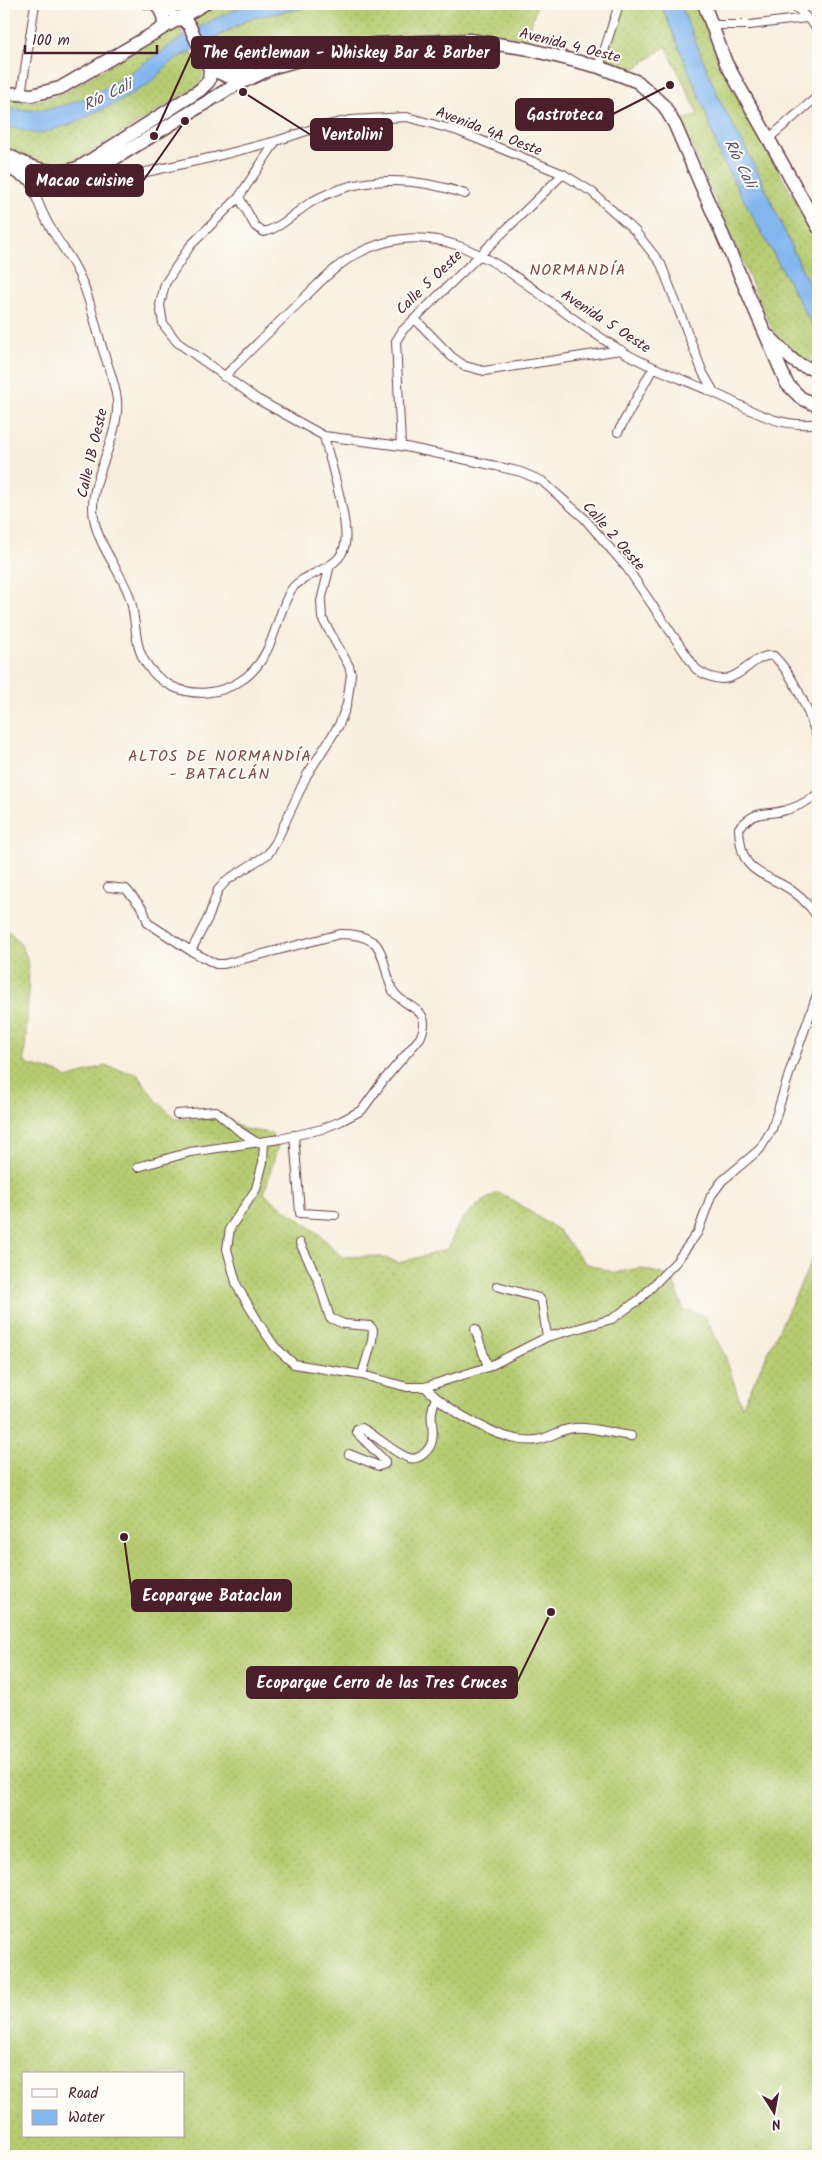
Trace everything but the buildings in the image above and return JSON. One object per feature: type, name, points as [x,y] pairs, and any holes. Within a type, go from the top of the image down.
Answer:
[{"type":"main road","points":[[4,93],[32,95],[60,88],[204,4]]},
{"type":"main road","points":[[704,4],[726,63],[818,227]]},
{"type":"main road","points":[[151,5],[163,16],[164,26]]},
{"type":"main road","points":[[4,153],[38,170],[64,172],[80,167],[200,90],[209,81],[208,65],[187,15]]},
{"type":"main road","name":"Avenida 4 Oeste","points":[[4,165],[30,180],[52,185],[96,179],[218,95],[274,67],[335,50],[368,45],[469,40],[524,48],[599,67],[638,82],[664,106],[675,125],[787,384],[800,398],[818,406]]},
{"type":"main road","points":[[208,65],[225,76],[235,76],[274,67]]},
{"type":"main road","points":[[765,331],[800,366],[807,369],[818,368]]},
{"type":"street","points":[[21,95],[35,4]]},
{"type":"street","points":[[151,5],[173,4]]},
{"type":"street","points":[[599,67],[619,4]]},
{"type":"street","points":[[793,4],[818,30]]},
{"type":"street","points":[[151,5],[187,15]]},
{"type":"street","points":[[711,25],[750,25],[806,18]]},
{"type":"street","points":[[768,139],[818,96]]},
{"type":"street","name":"Avenida 4A Oeste","points":[[96,179],[276,141],[319,126],[351,120],[407,117],[458,131],[563,174],[592,192],[614,210],[651,248],[661,264],[672,287],[703,373],[714,392]]},
{"type":"street","name":"Calle 2 Oeste","points":[[276,141],[239,197],[190,246],[165,284],[160,305],[163,324],[176,342],[224,377],[300,425],[324,436],[401,446],[521,472],[542,481],[584,518],[627,568],[696,669],[704,675],[719,679],[734,676],[764,656],[774,656],[782,664],[815,719],[818,740]]},
{"type":"street","points":[[80,167],[96,179]]},
{"type":"street","name":"Calle 5 Oeste","points":[[401,446],[396,341],[403,330],[563,174]]},
{"type":"street","name":"Calle 1B Oeste","points":[[30,180],[40,209],[76,268],[85,288],[113,383],[117,400],[116,420],[93,507],[103,545],[129,596],[144,660],[155,675],[168,686],[183,692],[199,694],[230,687],[244,678],[265,655],[292,589],[330,565]]},
{"type":"street","points":[[239,197],[255,226],[264,232],[276,229],[313,201],[355,185],[384,181],[417,181],[465,194]]},
{"type":"street","name":"Avenida 5 Oeste","points":[[224,377],[330,274],[352,256],[367,249],[407,238],[435,239],[458,244],[481,254],[621,350],[653,368],[714,392],[746,410],[772,420],[802,426],[818,423]]},
{"type":"street","points":[[415,319],[452,357],[465,366],[484,371],[621,350]]},
{"type":"street","points":[[618,432],[653,368]]},
{"type":"street","points":[[191,951],[209,916],[218,890],[227,880],[268,854],[276,842],[307,774],[339,725],[347,704],[351,674],[349,666],[322,618],[320,601],[330,565],[342,555],[345,544],[345,526],[324,436]]},
{"type":"street","points":[[818,794],[802,804],[784,811],[766,812],[748,819],[739,828],[740,846],[746,862],[759,874],[785,886],[807,902],[818,917]]},
{"type":"street","points":[[108,887],[126,889],[143,910],[148,923],[191,951],[216,964],[224,964],[321,937],[355,934],[375,942],[381,950],[387,980],[396,995],[420,1011],[423,1017],[423,1032],[420,1038],[383,1081],[362,1110],[322,1129],[190,1152],[138,1167]]},
{"type":"street","points":[[260,1141],[263,1162],[256,1189],[230,1228],[228,1248],[237,1286],[275,1347],[294,1364],[362,1375],[407,1388],[425,1387],[488,1367],[547,1337],[612,1319],[640,1299],[676,1262],[698,1232],[711,1196],[722,1181],[760,1149],[772,1129],[790,1068],[814,1009],[818,992]]},
{"type":"street","points":[[177,1114],[216,1111],[239,1131],[260,1141]]},
{"type":"street","points":[[294,1135],[300,1213],[335,1215]]},
{"type":"street","points":[[300,1243],[318,1280],[330,1318],[344,1324],[370,1326],[373,1330],[372,1341],[362,1375]]},
{"type":"street","points":[[497,1286],[539,1298],[542,1302],[547,1337]]},
{"type":"street","points":[[475,1329],[488,1367]]},
{"type":"street","points":[[425,1387],[436,1398],[458,1413],[504,1436],[537,1440],[575,1427],[631,1436]]},
{"type":"street","points":[[349,1454],[379,1466],[385,1464],[385,1461],[357,1433],[362,1428],[409,1458],[420,1457],[430,1447],[432,1441],[430,1411],[436,1398]]},
{"type":"green space","points":[[218,4],[250,4],[199,28],[196,23],[197,15]]},
{"type":"green space","points":[[394,4],[537,4],[526,43],[334,45],[253,68],[229,70],[212,59],[206,44],[251,18],[309,7]]},
{"type":"green space","points":[[619,4],[661,4],[703,105],[720,156],[818,336],[818,364],[801,363],[771,327],[681,122],[698,114],[666,46],[631,72],[601,62]]},
{"type":"green space","points":[[680,4],[697,4],[720,66],[818,241],[818,305],[757,170],[720,101]]},
{"type":"green space","points":[[172,29],[181,30],[184,38],[144,66],[99,92],[76,102],[52,108],[28,110],[4,107],[4,99],[33,102],[62,94]]},
{"type":"green space","points":[[192,52],[200,64],[202,72],[201,81],[198,86],[70,165],[50,167],[32,161],[4,145],[4,126],[38,133],[150,83],[172,61]]},
{"type":"green space","points":[[4,927],[20,944],[27,960],[28,988],[24,1059],[28,1065],[60,1073],[68,1079],[104,1066],[137,1074],[155,1099],[176,1119],[214,1119],[223,1114],[243,1129],[271,1133],[278,1145],[264,1194],[319,1234],[342,1257],[378,1256],[399,1263],[448,1249],[452,1238],[466,1215],[497,1193],[506,1196],[558,1230],[585,1263],[615,1273],[640,1268],[672,1277],[683,1309],[705,1316],[725,1356],[742,1407],[818,1248],[818,2156],[4,2156]]},
{"type":"water","name":"Río Cali","points":[[250,4],[394,4],[309,7],[251,18],[172,61],[150,83],[120,101],[69,125],[38,134],[4,126],[4,107],[32,110],[59,107],[85,98],[135,70],[205,24]]},
{"type":"water","name":"Río Cali","points":[[661,4],[680,4],[720,101],[757,170],[818,305],[818,336],[720,156],[703,105]]},
{"type":"place","name":"Gastroteca","points":[[670,85]]},
{"type":"place","name":"Ventolini","points":[[243,92]]},
{"type":"place","name":"Macao cuisine","points":[[185,121]]},
{"type":"place","name":"The Gentleman - Whiskey Bar & Barber","points":[[154,136]]},
{"type":"place","name":"Ecoparque Bataclan","points":[[124,1537]]},
{"type":"place","name":"Ecoparque Cerro de las Tres Cruces","points":[[551,1612]]},
{"type":"district","name":"NORMANDÍA","points":[[578,269]]},
{"type":"district","name":"ALTOS DE NORMANDÍA - BATACLÁN","points":[[220,764]]}]
